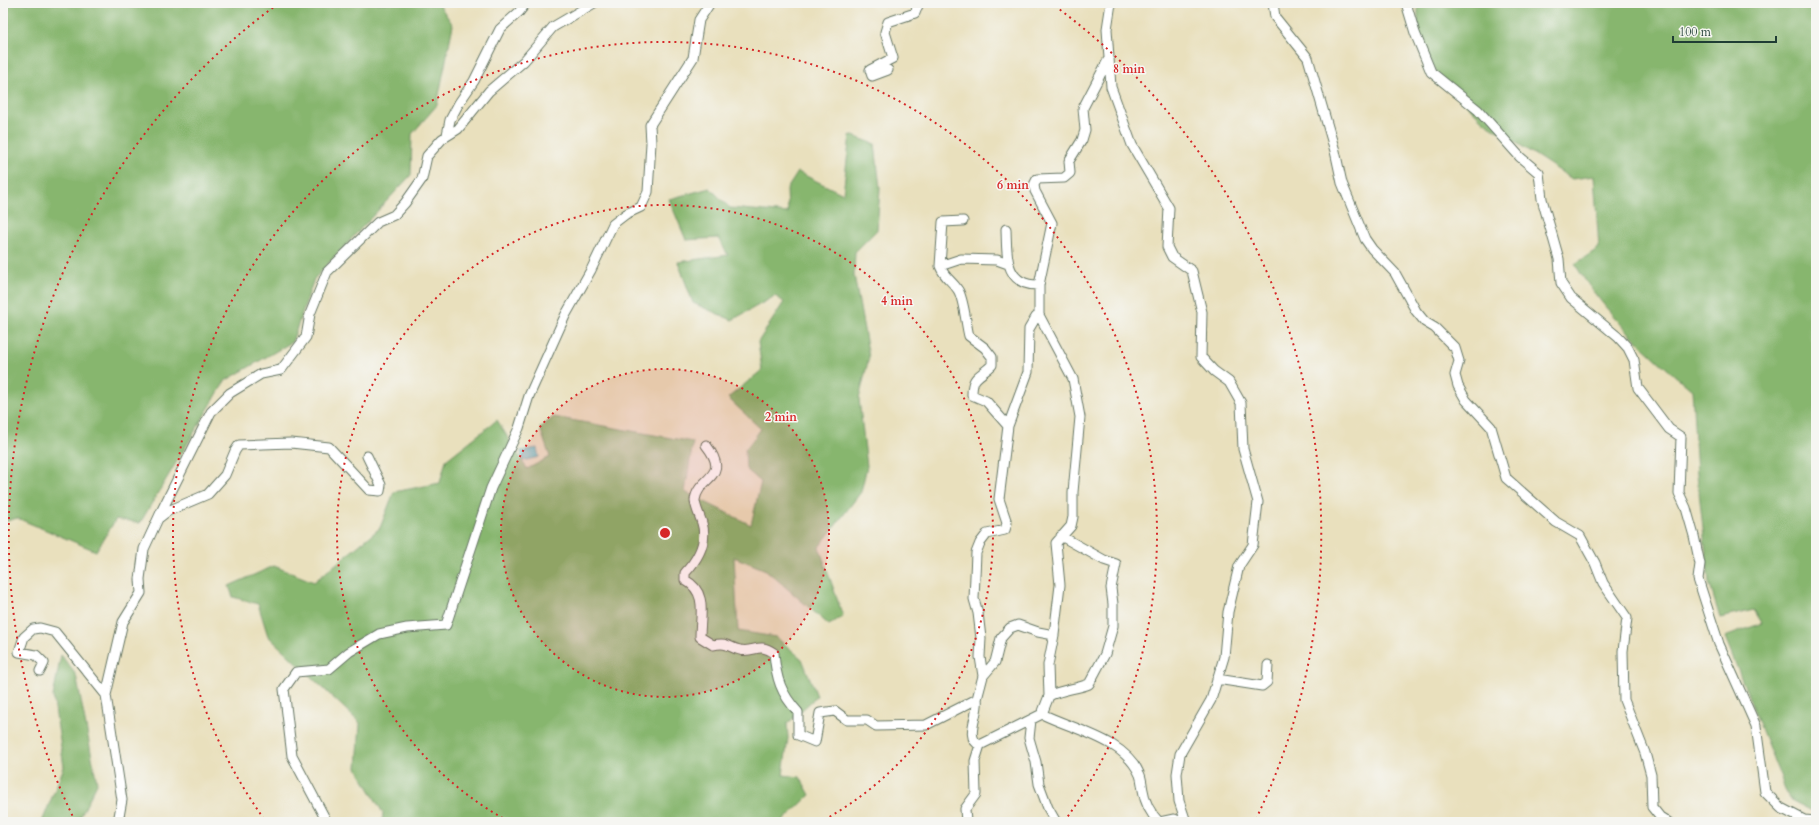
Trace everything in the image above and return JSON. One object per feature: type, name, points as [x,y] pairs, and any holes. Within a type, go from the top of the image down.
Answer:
[{"type":"street","points":[[447,135],[450,120],[459,103],[474,81],[500,29],[519,12],[526,3]]},
{"type":"street","points":[[118,822],[122,800],[106,695],[123,622],[141,593],[140,580],[144,549],[211,412],[230,393],[261,374],[281,370],[306,337],[310,314],[327,272],[378,222],[394,215],[406,203],[422,178],[427,156],[447,135],[458,129],[489,91],[524,61],[553,27],[594,3]]},
{"type":"street","points":[[327,822],[292,756],[284,690],[296,672],[329,669],[349,652],[379,634],[407,628],[446,626],[491,488],[519,428],[529,396],[564,316],[591,270],[613,224],[626,214],[641,207],[648,192],[651,143],[650,125],[693,58],[699,20],[710,3]]},
{"type":"street","points":[[888,70],[872,76],[870,70],[893,58],[885,32],[888,22],[915,13],[919,3]]},
{"type":"street","points":[[1111,3],[1107,29],[1111,87],[1132,145],[1169,208],[1167,247],[1172,257],[1192,271],[1202,312],[1201,357],[1214,371],[1229,382],[1241,403],[1243,449],[1258,502],[1253,545],[1239,566],[1228,612],[1224,657],[1211,700],[1180,754],[1177,774],[1179,801],[1186,822]]},
{"type":"street","points":[[1273,3],[1275,17],[1308,58],[1317,83],[1335,150],[1342,183],[1365,239],[1372,249],[1395,272],[1416,311],[1425,322],[1435,328],[1455,348],[1459,361],[1455,374],[1458,386],[1466,400],[1490,428],[1506,478],[1556,522],[1580,536],[1595,563],[1603,583],[1627,618],[1623,651],[1624,700],[1645,753],[1651,775],[1652,806],[1660,817],[1668,822]]},
{"type":"street","points":[[1406,3],[1415,33],[1431,72],[1478,110],[1520,157],[1539,173],[1542,199],[1555,250],[1559,259],[1561,283],[1571,298],[1618,337],[1628,348],[1634,360],[1638,388],[1669,429],[1681,436],[1680,493],[1694,536],[1700,564],[1698,579],[1719,644],[1756,726],[1765,792],[1781,808],[1804,820],[1816,821]]},
{"type":"street","points":[[966,822],[965,809],[976,794],[975,761],[980,744],[1042,714],[1049,696],[1048,665],[1054,634],[1060,585],[1056,543],[1071,526],[1073,517],[1073,492],[1080,417],[1072,379],[1039,315],[1039,286],[1052,223],[1035,191],[1034,185],[1037,179],[1064,178],[1070,173],[1069,161],[1082,140],[1085,130],[1083,108],[1108,59]]},
{"type":"street","points":[[963,221],[943,222],[940,266],[944,276],[953,283],[960,292],[969,336],[985,348],[992,357],[992,365],[978,375],[972,383],[972,395],[986,401],[1008,426]]},
{"type":"street","points":[[1006,229],[1008,264],[1016,278],[1030,286],[1039,286]]},
{"type":"street","points":[[940,266],[961,259],[997,260],[1008,264]]},
{"type":"street","points":[[983,676],[980,656],[981,632],[974,599],[976,553],[980,543],[987,534],[1005,530],[1007,523],[999,499],[1008,426],[1028,372],[1029,329],[1036,317],[1039,315]]},
{"type":"street","points":[[157,520],[173,509],[208,494],[225,475],[239,445],[291,443],[329,447],[369,490],[380,491],[382,485],[367,456]]},
{"type":"street","points":[[706,446],[715,456],[716,467],[712,476],[697,492],[695,502],[703,526],[702,549],[685,573],[685,580],[694,585],[701,601],[702,610],[700,637],[713,645],[723,643],[741,650],[766,648],[774,653],[775,672],[780,685],[788,701],[798,712],[798,735],[816,742],[820,712],[835,711],[848,720],[867,720],[876,726],[926,725],[976,699]]},
{"type":"street","points":[[1049,696],[1056,692],[1072,690],[1089,684],[1105,654],[1113,626],[1111,588],[1116,564],[1104,560],[1061,536]]},
{"type":"street","points":[[980,744],[977,744],[972,737],[972,729],[978,706],[976,699],[983,676],[995,662],[1001,638],[1010,628],[1018,625],[1038,632],[1054,634]]},
{"type":"street","points":[[40,671],[44,663],[36,655],[19,652],[24,637],[33,629],[40,628],[55,632],[106,695]]},
{"type":"street","points":[[1217,679],[1262,686],[1267,682],[1268,665]]},
{"type":"street","points":[[1042,714],[1071,727],[1085,731],[1122,751],[1131,761],[1140,776],[1144,799],[1151,813],[1160,822],[1174,819],[1181,822]]},
{"type":"street","points":[[1031,720],[1029,738],[1036,762],[1039,784],[1048,808],[1056,822]]},
{"type":"green space","points":[[3,3],[438,3],[453,25],[437,105],[412,134],[411,175],[314,279],[292,342],[225,381],[140,523],[116,519],[96,551],[17,518],[3,522]]},
{"type":"green space","points":[[1418,3],[1816,3],[1816,813],[1789,799],[1725,637],[1762,623],[1754,610],[1720,618],[1709,582],[1697,474],[1692,390],[1628,332],[1599,299],[1575,264],[1599,248],[1594,176],[1572,179],[1483,121],[1439,76],[1418,41]]},
{"type":"green space","points":[[850,135],[875,144],[880,188],[877,230],[855,252],[854,275],[869,357],[859,399],[867,466],[861,492],[819,547],[843,616],[829,625],[766,570],[734,557],[738,631],[776,637],[802,659],[817,696],[787,724],[788,738],[783,775],[800,777],[810,795],[782,822],[382,822],[383,813],[357,768],[360,723],[268,636],[258,604],[233,597],[229,586],[274,566],[314,582],[380,528],[394,492],[440,483],[446,460],[497,420],[527,469],[550,457],[540,428],[554,417],[693,442],[685,492],[751,525],[761,482],[746,469],[745,450],[761,429],[728,398],[762,370],[758,342],[784,302],[775,296],[732,320],[693,303],[678,262],[728,255],[718,238],[686,240],[669,199],[710,188],[730,208],[788,213],[787,189],[798,172],[843,194]]},
{"type":"green space","points":[[61,655],[76,675],[97,783],[78,822],[42,822],[64,767],[53,696]]},
{"type":"water","points":[[537,448],[539,457],[523,461],[521,451]]}]
